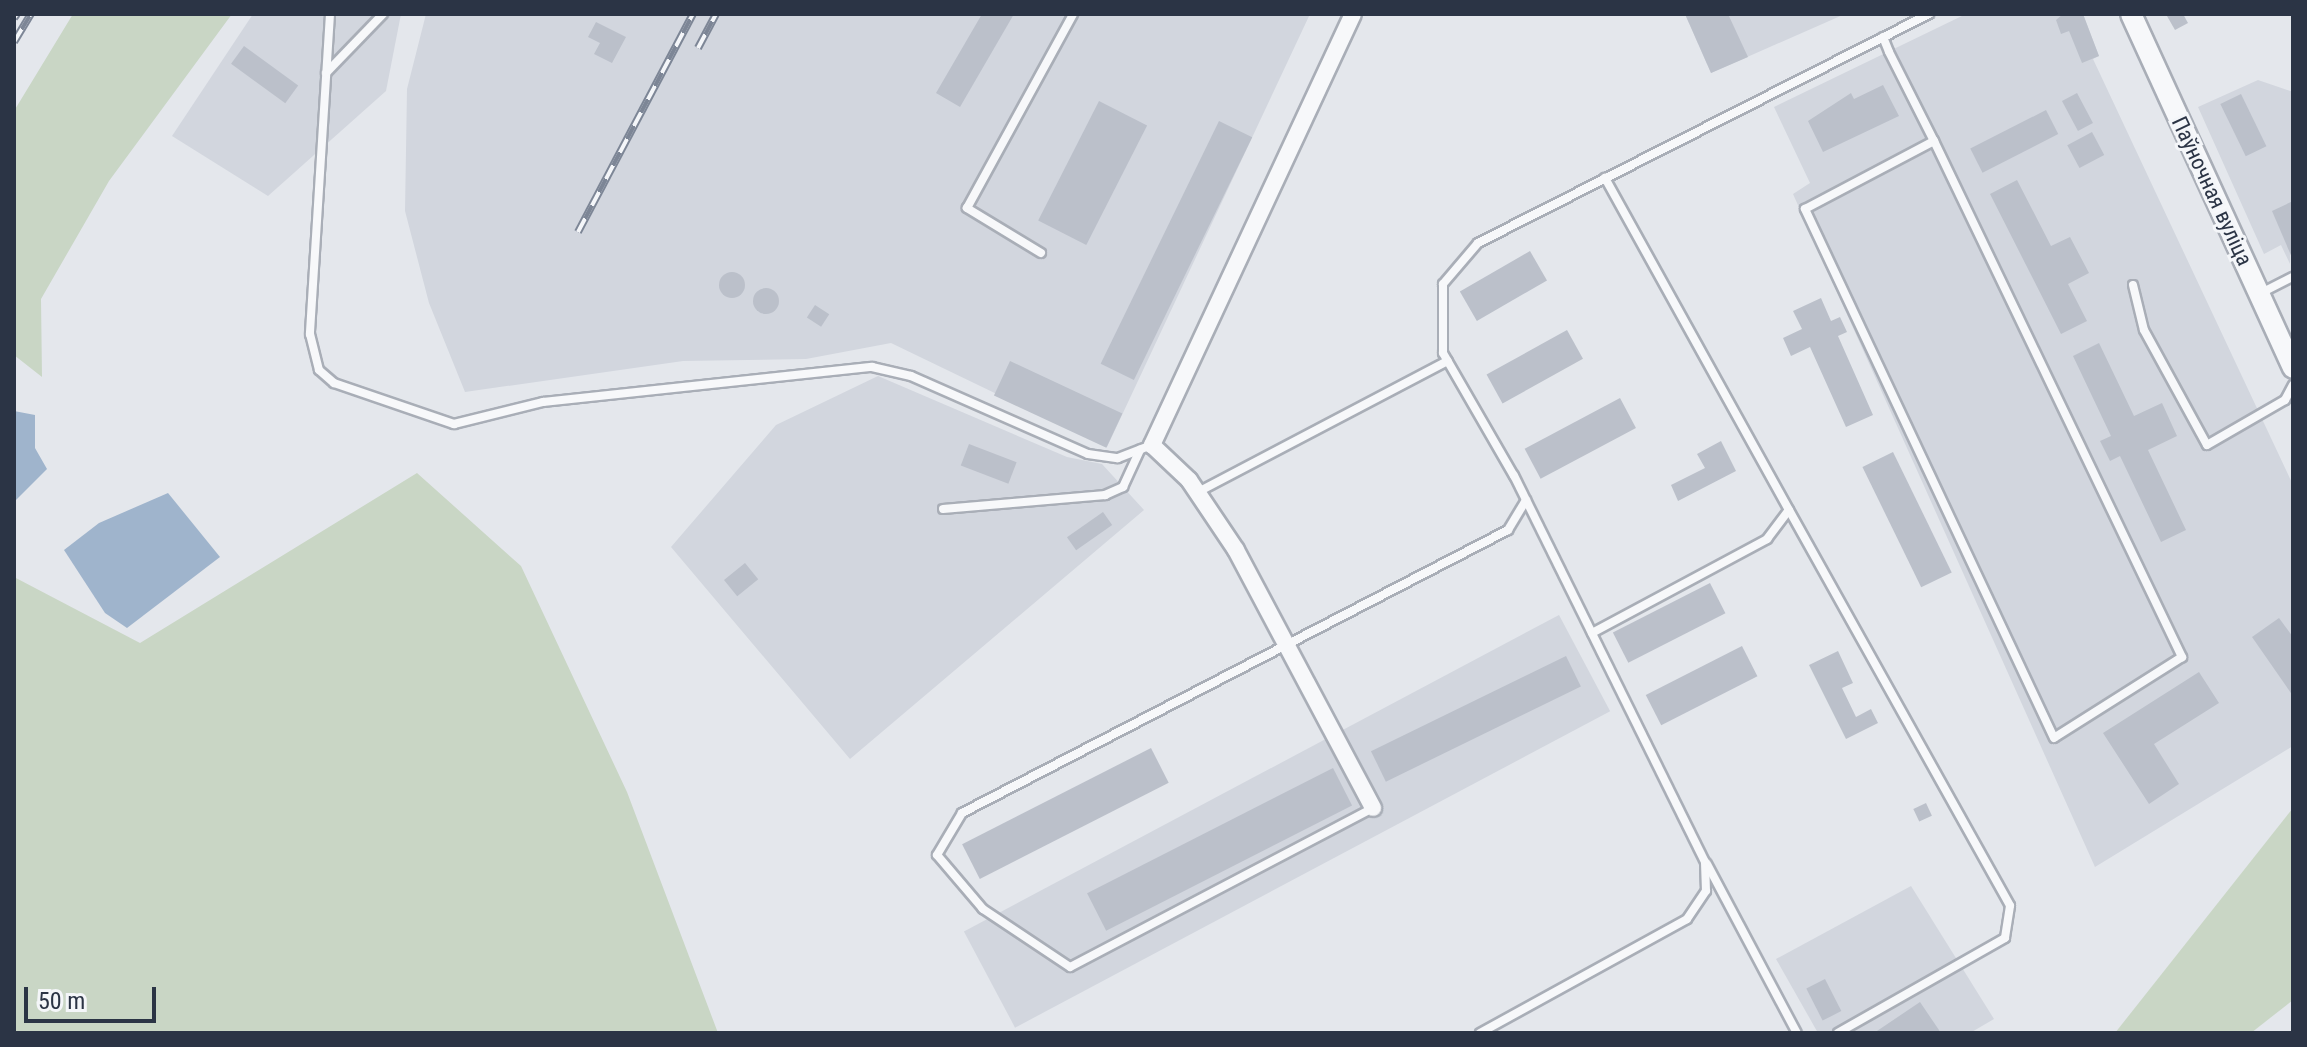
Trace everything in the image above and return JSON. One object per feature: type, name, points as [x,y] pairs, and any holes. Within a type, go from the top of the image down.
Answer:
[{"type":"street","points":[[1353,14],[1146,448],[1197,492],[1288,649],[1373,808]]},
{"type":"street","name":"Паўночная вуліца","points":[[2131,14],[2293,368]]},
{"type":"lane","points":[[330,14],[310,334],[319,370],[334,383],[454,424],[543,402],[872,367],[911,376],[1088,454],[1118,458],[1146,448]]},
{"type":"lane","points":[[326,73],[383,14]]},
{"type":"lane","points":[[1041,253],[967,208],[1073,14]]},
{"type":"lane","points":[[1797,1033],[1705,862],[1526,500],[1448,361],[1439,312],[1443,284],[1478,243],[1929,14]]},
{"type":"lane","points":[[1883,37],[1934,141],[2182,657],[2054,738],[1805,209],[1934,141]]},
{"type":"lane","points":[[1605,178],[2010,906],[2005,938],[1838,1033]]},
{"type":"lane","points":[[2259,294],[2293,277]]},
{"type":"lane","points":[[2133,285],[2144,330],[2207,445],[2285,400],[2293,385]]},
{"type":"lane","points":[[1197,492],[1448,361]]},
{"type":"lane","points":[[943,509],[1105,495],[1123,487],[1146,448]]},
{"type":"lane","points":[[1373,808],[1070,967],[983,909],[937,855],[962,813],[1288,649],[1508,530],[1526,500]]},
{"type":"lane","points":[[1592,633],[1767,539],[1789,510]]},
{"type":"lane","points":[[1480,1033],[1687,919],[1706,891],[1705,862]]},
{"type":"shaded area","points":[[253,14],[401,14],[386,91],[268,196],[172,136]]},
{"type":"shaded area","points":[[426,14],[1310,14],[1107,447],[891,343],[806,359],[683,361],[465,392],[429,303],[405,211],[407,89]]},
{"type":"shaded area","points":[[1685,14],[1845,14],[1711,73]]},
{"type":"shaded area","points":[[1966,14],[2083,14],[2099,56],[2093,59],[2293,485],[2293,746],[2095,867],[1793,194],[1810,183],[1774,107]]},
{"type":"shaded area","points":[[2258,80],[2293,92],[2290,264],[2281,245],[2264,254],[2198,107]]},
{"type":"shaded area","points":[[878,376],[1067,457],[1102,464],[1144,510],[850,759],[671,547],[776,425]]},
{"type":"shaded area","points":[[1559,615],[1610,711],[1015,1028],[964,931]]},
{"type":"shaded area","points":[[1911,886],[1994,1019],[1970,1033],[1818,1033],[1776,959]]},
{"type":"green space","points":[[73,14],[232,14],[109,181],[41,299],[42,377],[14,355],[14,111]]},
{"type":"green space","points":[[417,473],[521,566],[627,792],[718,1033],[14,1033],[14,577],[140,643]]},
{"type":"green space","points":[[2293,808],[2293,1000],[2251,1033],[2115,1033]]},
{"type":"water","points":[[14,411],[35,415],[35,448],[47,469],[14,502]]},
{"type":"water","points":[[168,493],[220,557],[127,628],[105,613],[64,550],[99,523]]},
{"type":"building","points":[[982,14],[1014,14],[960,107],[936,93]]},
{"type":"building","points":[[1685,14],[1728,14],[1748,57],[1711,73]]},
{"type":"building","points":[[2063,14],[2083,14],[2099,56],[2082,63],[2069,31],[2061,34],[2056,20]]},
{"type":"building","points":[[2183,14],[2188,23],[2175,30],[2167,16]]},
{"type":"building","points":[[596,22],[626,37],[612,63],[594,54],[600,43],[588,37]]},
{"type":"building","points":[[244,46],[298,85],[285,103],[231,64]]},
{"type":"building","points":[[1883,85],[1899,116],[1823,152],[1808,121],[1851,93],[1854,99]]},
{"type":"building","points":[[2077,93],[2093,123],[2078,131],[2062,101]]},
{"type":"building","points":[[2241,94],[2266,146],[2246,156],[2220,104]]},
{"type":"building","points":[[1099,101],[1147,126],[1086,245],[1038,220]]},
{"type":"building","points":[[2046,110],[2058,134],[1983,173],[1970,149]]},
{"type":"building","points":[[1219,121],[1252,137],[1134,380],[1101,364]]},
{"type":"building","points":[[2092,132],[2104,155],[2079,168],[2067,145]]},
{"type":"building","points":[[2017,180],[2051,246],[2070,237],[2089,273],[2068,284],[2087,321],[2061,334],[1990,194]]},
{"type":"building","points":[[2293,201],[2293,260],[2272,211]]},
{"type":"building","points":[[1530,251],[1547,280],[1477,321],[1460,292]]},
{"type":"building","points":[[732,272],[741,276],[745,285],[741,294],[732,298],[723,294],[719,285],[723,276]]},
{"type":"building","points":[[766,288],[775,292],[779,301],[775,310],[766,314],[757,310],[753,301],[757,292]]},
{"type":"building","points":[[1821,298],[1831,321],[1840,317],[1847,332],[1838,336],[1873,415],[1846,427],[1810,347],[1791,356],[1783,338],[1802,329],[1793,311]]},
{"type":"building","points":[[815,305],[829,314],[821,327],[807,318]]},
{"type":"building","points":[[1567,330],[1583,359],[1503,403],[1487,375]]},
{"type":"building","points":[[2099,343],[2134,416],[2162,403],[2177,436],[2148,450],[2186,530],[2161,542],[2120,456],[2110,461],[2100,441],[2111,436],[2073,356]]},
{"type":"building","points":[[1010,361],[1122,413],[1106,448],[994,395]]},
{"type":"building","points":[[1620,398],[1636,428],[1541,479],[1525,449]]},
{"type":"building","points":[[1721,441],[1736,471],[1678,501],[1671,485],[1705,468],[1697,454]]},
{"type":"building","points":[[969,444],[1017,462],[1008,484],[961,465]]},
{"type":"building","points":[[1893,452],[1952,572],[1921,587],[1862,467]]},
{"type":"building","points":[[1103,512],[1112,525],[1076,550],[1067,537]]},
{"type":"building","points":[[745,563],[758,579],[737,596],[724,580]]},
{"type":"building","points":[[1710,583],[1725,613],[1628,663],[1613,632]]},
{"type":"building","points":[[2279,618],[2293,637],[2293,696],[2252,637]]},
{"type":"building","points":[[1742,646],[1757,676],[1661,725],[1646,695]]},
{"type":"building","points":[[1838,651],[1853,683],[1842,688],[1856,717],[1871,709],[1878,723],[1846,739],[1809,665]]},
{"type":"building","points":[[1566,656],[1581,687],[1386,782],[1371,751]]},
{"type":"building","points":[[2199,672],[2219,703],[2154,744],[2179,784],[2149,804],[2103,733]]},
{"type":"building","points":[[1151,748],[1169,783],[980,879],[962,844]]},
{"type":"building","points":[[1333,768],[1352,805],[1106,931],[1087,893]]},
{"type":"building","points":[[1926,803],[1932,816],[1919,822],[1913,809]]},
{"type":"building","points":[[1825,979],[1841,1011],[1823,1021],[1806,989]]},
{"type":"building","points":[[1920,1002],[1941,1033],[1874,1033]]},
{"type":"railway","points":[[14,18],[17,14]]},
{"type":"railway","points":[[14,42],[31,14]]},
{"type":"railway","points":[[578,232],[693,14]]},
{"type":"railway","points":[[698,48],[716,14]]}]
